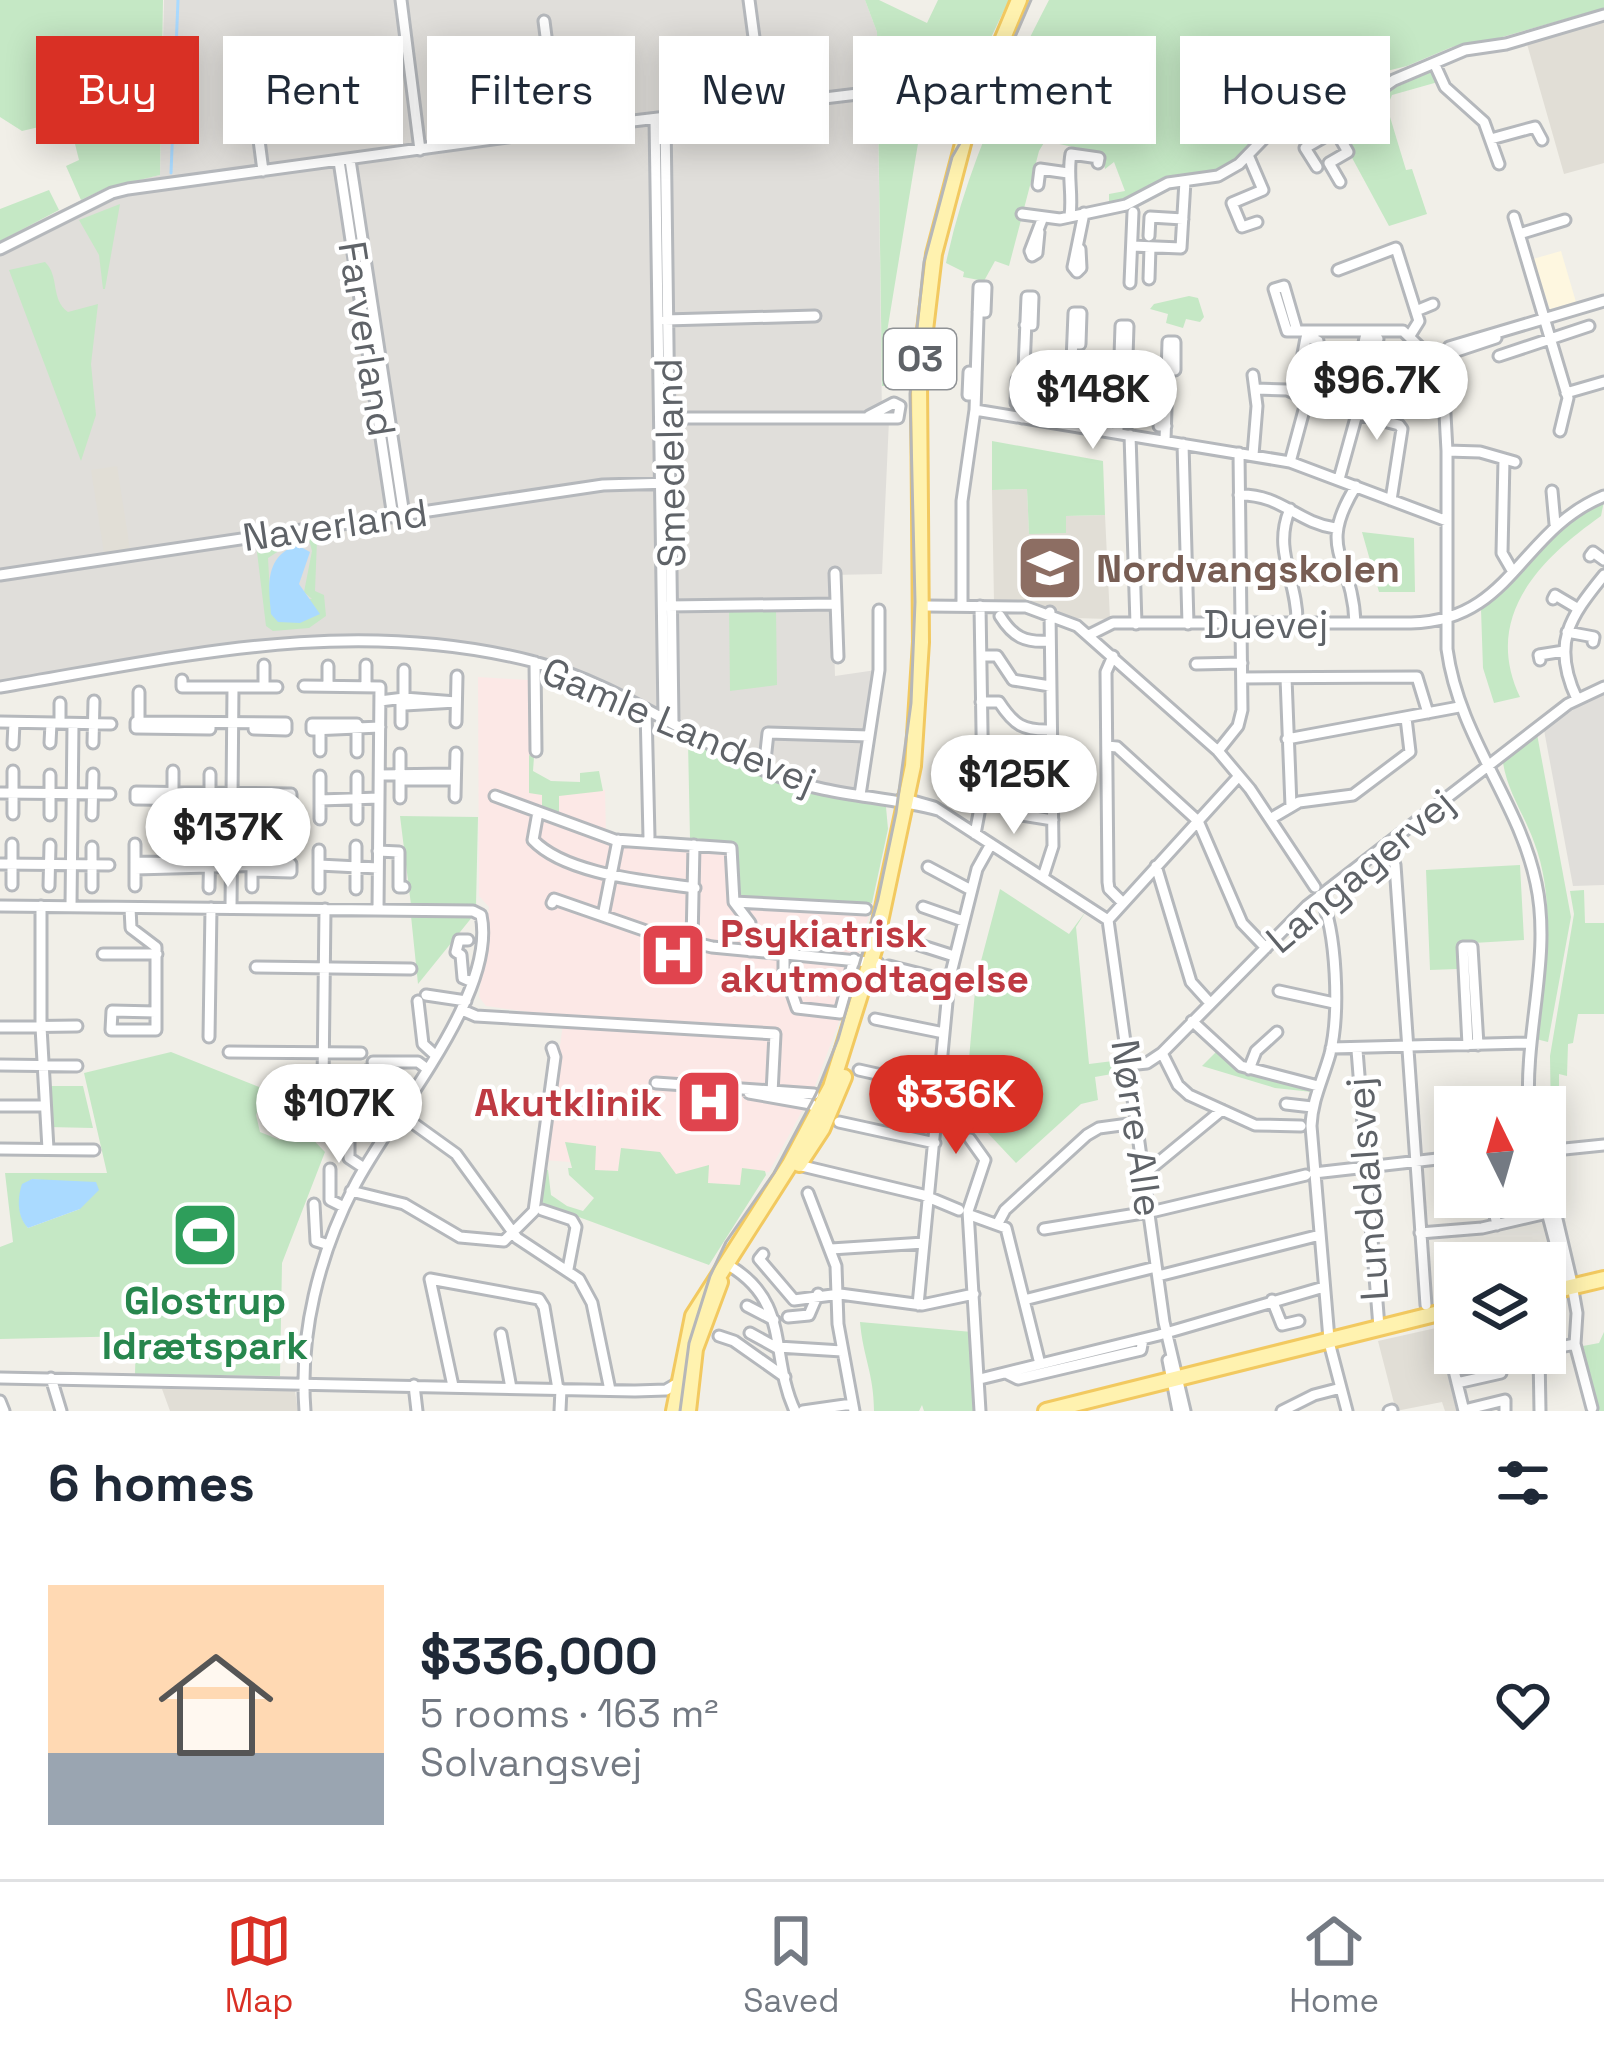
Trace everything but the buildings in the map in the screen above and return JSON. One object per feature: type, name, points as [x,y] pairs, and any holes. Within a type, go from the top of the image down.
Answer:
[{"type":"main road","name":"O3","points":[[1008,36],[1023,0]]},
{"type":"main road","name":"O3","points":[[824,1099],[847,1041],[902,857],[915,748],[921,624],[920,355],[939,226],[966,144]]},
{"type":"main road","name":"O3","points":[[872,962],[909,800],[927,606],[927,346],[948,219],[968,144]]},
{"type":"main road","points":[[679,1409],[685,1341],[701,1299],[790,1163],[824,1099],[868,1000],[872,962]]},
{"type":"main road","points":[[679,1409],[698,1340],[731,1267],[817,1138],[824,1099]]},
{"type":"main road","points":[[1566,1283],[1604,1275]]},
{"type":"main road","points":[[1329,1343],[1434,1317]]},
{"type":"main road","points":[[1046,1411],[1434,1318]]},
{"type":"main road","points":[[1069,1411],[1175,1381]]},
{"type":"street","points":[[401,0],[420,150]]},
{"type":"street","points":[[749,0],[754,36]]},
{"type":"street","points":[[1390,83],[1465,50],[1516,41],[1604,15]]},
{"type":"street","points":[[544,21],[546,36]]},
{"type":"street","points":[[1435,65],[1445,87],[1484,122],[1499,164]]},
{"type":"street","points":[[1491,139],[1535,127],[1542,140]]},
{"type":"street","points":[[260,144],[263,171]]},
{"type":"street","points":[[0,248],[112,194],[461,144]]},
{"type":"street","name":"Smedeland","points":[[660,144],[669,720]]},
{"type":"street","points":[[1022,214],[1070,217],[1133,208],[1161,185],[1225,173],[1260,144]]},
{"type":"street","points":[[1313,144],[1306,148],[1317,167]]},
{"type":"street","points":[[1340,182],[1329,163],[1348,152],[1344,144]]},
{"type":"street","points":[[1070,217],[1073,188],[1067,172],[1071,154],[1099,158],[1098,163]]},
{"type":"street","points":[[1248,155],[1263,190],[1232,203],[1242,227],[1257,222]]},
{"type":"street","name":"Farverland","points":[[345,160],[398,516]]},
{"type":"street","points":[[1038,184],[1040,169],[1067,172]]},
{"type":"street","points":[[1132,246],[1150,241],[1181,248],[1185,181]]},
{"type":"street","points":[[1130,283],[1133,208]]},
{"type":"street","points":[[1080,249],[1084,213]]},
{"type":"street","points":[[1039,232],[1042,217]]},
{"type":"street","points":[[1149,279],[1150,217],[1183,219]]},
{"type":"street","points":[[1514,217],[1569,405],[1561,431]]},
{"type":"street","points":[[1519,234],[1565,220]]},
{"type":"street","points":[[1338,271],[1396,248],[1418,326],[1409,337]]},
{"type":"street","points":[[1298,331],[1314,335],[1403,332],[1425,352],[1445,354],[1604,302]]},
{"type":"street","points":[[1415,310],[1433,304]]},
{"type":"street","points":[[962,606],[962,501],[975,410],[978,312]]},
{"type":"street","points":[[663,320],[815,316]]},
{"type":"street","points":[[1022,418],[1025,325]]},
{"type":"street","points":[[1499,356],[1589,326]]},
{"type":"street","points":[[1070,425],[1073,344]]},
{"type":"street","points":[[1445,354],[1448,655],[1460,707],[1528,856],[1539,897],[1529,1086]]},
{"type":"street","points":[[1120,356],[1118,418],[1124,434],[1136,624]]},
{"type":"street","points":[[1165,441],[1167,369]]},
{"type":"street","points":[[1253,375],[1253,454]]},
{"type":"street","points":[[1566,393],[1604,382]]},
{"type":"street","points":[[1255,389],[1287,390],[1306,399],[1290,462]]},
{"type":"street","name":"Smedeland","points":[[664,403],[669,418],[665,483]]},
{"type":"street","points":[[975,410],[1290,462],[1447,521]]},
{"type":"street","points":[[1339,479],[1357,414],[1400,425],[1391,500]]},
{"type":"street","points":[[669,418],[868,416]]},
{"type":"street","points":[[1183,444],[1188,624]]},
{"type":"street","points":[[1447,451],[1510,460],[1502,553],[1514,572]]},
{"type":"street","points":[[1218,751],[1241,718],[1239,453]]},
{"type":"street","name":"Naverland","points":[[0,575],[603,485],[665,483]]},
{"type":"street","points":[[1355,623],[1353,590],[1336,546],[1335,528],[1356,486]]},
{"type":"street","points":[[1552,491],[1555,524]]},
{"type":"street","points":[[1239,495],[1264,495],[1311,522],[1335,528]]},
{"type":"street","points":[[1449,619],[1490,598],[1555,524],[1604,496]]},
{"type":"street","points":[[1291,509],[1281,545],[1296,595],[1297,623]]},
{"type":"street","points":[[1590,556],[1593,552],[1604,560]]},
{"type":"street","points":[[835,574],[838,657]]},
{"type":"street","points":[[1577,699],[1566,673],[1567,632],[1577,608],[1602,580]]},
{"type":"street","points":[[1553,599],[1556,595],[1577,608]]},
{"type":"street","name":"Smedeland","points":[[667,606],[836,604]]},
{"type":"street","points":[[927,606],[1026,607],[1049,612],[1089,634],[1218,751],[1317,891],[1330,925],[1334,1004],[1331,1048],[1312,1107],[1310,1174],[1329,1343],[1347,1411]]},
{"type":"street","points":[[975,834],[983,792],[980,606]]},
{"type":"street","points":[[860,795],[879,670],[879,610]]},
{"type":"street","points":[[1043,877],[1053,854],[1049,612]]},
{"type":"street","points":[[1000,616],[1013,636],[1050,641]]},
{"type":"street","name":"Duevej","points":[[1089,634],[1107,624],[1449,619]]},
{"type":"street","points":[[1567,632],[1594,637],[1593,642]]},
{"type":"street","name":"Gamle Landevej","points":[[0,687],[258,644],[344,638],[447,644],[569,673],[764,770],[808,786],[909,800],[938,810]]},
{"type":"street","points":[[1540,660],[1539,655],[1564,651]]},
{"type":"street","points":[[981,656],[997,656],[1013,680],[1051,686]]},
{"type":"street","points":[[1113,656],[1106,672],[1108,886],[1123,903]]},
{"type":"street","points":[[535,662],[536,751]]},
{"type":"street","points":[[1196,664],[1242,663]]},
{"type":"street","points":[[263,687],[264,665]]},
{"type":"street","points":[[366,665],[366,687]]},
{"type":"street","points":[[328,666],[328,686]]},
{"type":"street","points":[[401,723],[404,670]]},
{"type":"street","points":[[456,722],[457,676]]},
{"type":"street","points":[[1242,678],[1417,677],[1428,713]]},
{"type":"street","points":[[1286,678],[1292,806]]},
{"type":"street","points":[[182,680],[182,687],[277,687]]},
{"type":"street","points":[[304,686],[380,687],[378,910]]},
{"type":"street","points":[[231,908],[233,687]]},
{"type":"street","name":"Langagervej","points":[[1128,1066],[1147,1063],[1162,1053],[1317,891],[1577,699],[1604,687]]},
{"type":"street","points":[[136,745],[139,692]]},
{"type":"street","points":[[380,701],[403,699]]},
{"type":"street","points":[[403,699],[405,705],[456,702]]},
{"type":"street","points":[[94,701],[94,742]]},
{"type":"street","points":[[982,702],[999,702],[1015,725],[1051,730]]},
{"type":"street","points":[[50,743],[60,703]]},
{"type":"street","points":[[1287,739],[1460,707]]},
{"type":"street","points":[[646,709],[649,837]]},
{"type":"street","points":[[1270,820],[1292,806],[1353,795],[1409,753],[1406,718]]},
{"type":"street","points":[[0,722],[111,724]]},
{"type":"street","points":[[13,743],[14,723]]},
{"type":"street","points":[[71,906],[73,724]]},
{"type":"street","points":[[320,751],[320,730],[312,730],[312,724],[357,724],[357,752]]},
{"type":"street","points":[[138,725],[210,727]]},
{"type":"street","points":[[138,725],[254,727],[254,747]]},
{"type":"street","points":[[210,727],[211,743]]},
{"type":"street","points":[[357,729],[380,727]]},
{"type":"street","points":[[174,728],[174,746]]},
{"type":"street","points":[[764,770],[768,734],[869,736]]},
{"type":"street","points":[[1107,746],[1117,747],[1198,820],[1242,923],[1266,948]]},
{"type":"street","points":[[982,748],[1000,747],[1015,770],[1052,775]]},
{"type":"street","points":[[455,797],[456,753]]},
{"type":"street","points":[[400,754],[400,798]]},
{"type":"street","points":[[13,771],[13,814]]},
{"type":"street","points":[[173,771],[173,816]]},
{"type":"street","points":[[92,814],[93,774]]},
{"type":"street","points":[[210,774],[210,817]]},
{"type":"street","points":[[50,775],[50,815]]},
{"type":"street","points":[[380,775],[404,780],[455,777]]},
{"type":"street","points":[[136,776],[136,816]]},
{"type":"street","points":[[253,776],[253,814]]},
{"type":"street","points":[[320,776],[320,818]]},
{"type":"street","points":[[909,800],[938,810],[1108,920],[1239,776]]},
{"type":"street","points":[[357,777],[357,819]]},
{"type":"street","points":[[983,792],[1001,793],[1015,814],[1053,820]]},
{"type":"street","points":[[0,793],[110,794]]},
{"type":"street","points":[[136,795],[253,796]]},
{"type":"street","points":[[495,796],[618,840],[732,850],[734,902],[750,923],[749,951]]},
{"type":"street","points":[[320,797],[379,798]]},
{"type":"street","points":[[538,812],[533,831],[537,845],[612,875],[694,888]]},
{"type":"street","points":[[209,839],[209,888]]},
{"type":"street","points":[[603,916],[618,840]]},
{"type":"street","points":[[251,887],[252,842]]},
{"type":"street","points":[[135,866],[284,864],[284,842]]},
{"type":"street","points":[[1388,843],[1395,865],[1426,1305]]},
{"type":"street","points":[[12,844],[6,864],[12,885]]},
{"type":"street","points":[[135,844],[135,886]]},
{"type":"street","points":[[172,887],[173,844]]},
{"type":"street","points":[[918,1305],[950,981],[971,890],[991,844]]},
{"type":"street","points":[[49,886],[50,845]]},
{"type":"street","points":[[692,943],[694,845]]},
{"type":"street","points":[[92,847],[92,886]]},
{"type":"street","points":[[356,847],[356,889]]},
{"type":"street","points":[[319,850],[319,888]]},
{"type":"street","points":[[378,851],[400,852],[399,886],[404,887]]},
{"type":"street","points":[[6,864],[110,865]]},
{"type":"street","points":[[1156,866],[1191,982],[1210,1003]]},
{"type":"street","points":[[928,867],[971,890]]},
{"type":"street","points":[[319,868],[378,868]]},
{"type":"street","points":[[552,903],[554,899],[692,943],[872,962],[950,981]]},
{"type":"street","points":[[734,902],[866,908]]},
{"type":"street","points":[[0,906],[41,913],[71,906],[130,914],[211,915],[231,908],[325,917],[378,910],[473,911],[481,915],[483,925],[464,1005],[364,1168],[329,1245],[312,1308],[305,1411]]},
{"type":"street","points":[[923,907],[963,922]]},
{"type":"street","points":[[41,913],[48,1149]]},
{"type":"street","points":[[130,914],[132,929],[155,945],[157,954],[156,1030],[111,1030],[112,1012],[156,1012]]},
{"type":"street","points":[[209,1036],[211,915]]},
{"type":"street","points":[[323,1083],[325,917]]},
{"type":"street","name":"Nørre Alle","points":[[1108,920],[1166,1335],[1181,1411]]},
{"type":"street","points":[[468,940],[459,940],[456,952],[461,955],[463,978],[472,982]]},
{"type":"street","points":[[907,941],[954,956]]},
{"type":"street","points":[[1472,946],[1473,1045],[1463,947],[1472,946]]},
{"type":"street","points":[[104,954],[157,954]]},
{"type":"street","points":[[784,954],[784,970],[797,1008],[840,1013],[872,962]]},
{"type":"street","points":[[256,967],[411,969]]},
{"type":"street","points":[[1279,991],[1334,1004]]},
{"type":"street","points":[[435,1054],[423,1045],[422,998],[464,1005],[476,1016],[775,1034],[770,1092]]},
{"type":"street","points":[[875,1018],[944,1033]]},
{"type":"street","points":[[1192,1021],[1235,1062],[1318,1086]]},
{"type":"street","points":[[0,1027],[77,1026]]},
{"type":"street","points":[[1249,1069],[1256,1051],[1276,1032]]},
{"type":"street","points":[[1331,1048],[1530,1043]]},
{"type":"street","points":[[352,1191],[404,1204],[466,1239],[500,1243],[535,1207],[555,1057],[552,1048]]},
{"type":"street","name":"Lunddalsvej","points":[[1357,1050],[1376,1328]]},
{"type":"street","points":[[229,1052],[362,1053]]},
{"type":"street","points":[[1162,1053],[1184,1090],[1222,1110],[1256,1125],[1301,1126]]},
{"type":"street","points":[[389,1128],[373,1117],[370,1066],[418,1062],[426,1068]]},
{"type":"street","points":[[0,1065],[77,1066]]},
{"type":"street","points":[[859,1070],[940,1088]]},
{"type":"street","points":[[656,1083],[824,1099]]},
{"type":"street","points":[[770,1092],[814,1105],[824,1099]]},
{"type":"street","points":[[1286,1104],[1312,1107]]},
{"type":"street","points":[[0,1106],[45,1106]]},
{"type":"street","points":[[1143,1174],[1222,1110]]},
{"type":"street","points":[[399,1113],[456,1154],[512,1234],[568,1269],[590,1298],[610,1390]]},
{"type":"street","points":[[839,1122],[935,1143]]},
{"type":"street","points":[[998,1223],[1005,1210],[1087,1135],[1100,1128],[1136,1123]]},
{"type":"street","points":[[342,1129],[349,1129],[349,1158],[364,1168]]},
{"type":"street","points":[[970,1138],[985,1160],[965,1212],[980,1411]]},
{"type":"street","points":[[1566,1146],[1604,1143]]},
{"type":"street","points":[[0,1149],[94,1150]]},
{"type":"street","points":[[1044,1229],[1310,1174],[1434,1160]]},
{"type":"street","points":[[798,1166],[930,1198],[1006,1228],[1040,1364]]},
{"type":"street","points":[[330,1169],[331,1201],[344,1208]]},
{"type":"street","points":[[731,1267],[761,1291],[774,1320],[785,1378],[799,1411],[853,1407],[842,1351],[836,1265],[808,1193]]},
{"type":"street","points":[[314,1204],[316,1240],[329,1245]]},
{"type":"street","points":[[542,1210],[572,1220],[577,1227],[568,1269]]},
{"type":"street","points":[[1495,1218],[1497,1225]]},
{"type":"street","points":[[1420,1233],[1524,1218]]},
{"type":"street","points":[[1549,1218],[1569,1282]]},
{"type":"street","points":[[1556,1218],[1577,1313],[1575,1344],[1592,1408]]},
{"type":"street","points":[[1024,1300],[1320,1235]]},
{"type":"street","points":[[831,1249],[924,1243]]},
{"type":"street","points":[[763,1254],[759,1259],[791,1299],[837,1294],[918,1305],[974,1294]]},
{"type":"street","points":[[453,1386],[430,1279],[538,1298],[560,1411]]},
{"type":"street","points":[[1018,1373],[1324,1287]]},
{"type":"street","points":[[788,1317],[809,1315],[818,1294]]},
{"type":"street","points":[[1272,1300],[1282,1325],[1299,1321]]},
{"type":"street","points":[[747,1306],[774,1320]]},
{"type":"street","points":[[750,1333],[778,1348],[842,1351]]},
{"type":"street","points":[[502,1334],[511,1388]]},
{"type":"street","points":[[719,1336],[734,1341],[785,1378]]},
{"type":"street","points":[[980,1379],[1141,1350],[1139,1340]]},
{"type":"street","points":[[1566,1346],[1575,1344]]},
{"type":"street","points":[[1456,1374],[1464,1410],[1505,1400],[1505,1411]]},
{"type":"street","points":[[1457,1383],[1497,1374]]},
{"type":"street","points":[[1540,1411],[1541,1374]]},
{"type":"street","points":[[0,1378],[635,1391],[666,1390],[678,1383]]},
{"type":"street","points":[[51,1378],[61,1411]]},
{"type":"street","points":[[414,1385],[417,1411]]},
{"type":"street","points":[[1282,1411],[1341,1388]]},
{"type":"street","points":[[635,1391],[669,1395],[679,1409]]},
{"type":"street","points":[[0,1401],[4,1411]]},
{"type":"shaded area","points":[[164,0],[865,0],[877,36],[853,36],[853,144],[878,144],[882,419],[889,420],[882,574],[832,575],[835,676],[883,669],[854,791],[804,783],[745,758],[679,718],[505,652],[431,640],[320,639],[0,686],[0,239],[113,185],[160,175],[161,144],[199,144],[199,36],[163,36]]},
{"type":"shaded area","points":[[1604,22],[1604,163],[1564,174],[1527,44]]},
{"type":"shaded area","points":[[1561,251],[1576,302],[1550,309],[1533,259]]},
{"type":"shaded area","points":[[117,466],[130,549],[104,553],[91,470]]},
{"type":"shaded area","name":"Nordvangskolen","points":[[1027,489],[1029,533],[1066,516],[1105,515],[1110,619],[1073,618],[1028,603],[994,602],[992,490]]},
{"type":"shaded area","points":[[478,677],[528,680],[530,792],[605,790],[606,834],[737,842],[739,899],[872,904],[844,1008],[814,1089],[769,1172],[753,1173],[750,1187],[573,1170],[570,1162],[544,1160],[564,1017],[486,1006],[479,997],[489,907],[479,896]]},
{"type":"shaded area","points":[[1604,694],[1604,885],[1573,886],[1544,730]]},
{"type":"shaded area","points":[[1434,1328],[1434,1374],[1449,1374],[1460,1411],[1445,1411],[1442,1402],[1396,1411],[1378,1341]]},
{"type":"shaded area","points":[[162,1389],[295,1391],[298,1411],[170,1411]]},
{"type":"green space","points":[[0,0],[163,0],[162,36],[36,36],[36,128],[22,131],[0,117]]},
{"type":"green space","points":[[865,0],[879,0],[927,23],[938,0],[1009,0],[992,36],[877,36]]},
{"type":"green space","points":[[1049,0],[1604,0],[1604,8],[1452,47],[1390,70],[1390,36],[1180,36],[1180,144],[1253,144],[1215,173],[1118,204],[1109,204],[1109,194],[1125,191],[1114,162],[1105,169],[1102,153],[1059,144],[1156,144],[1156,36],[1031,36]]},
{"type":"green space","points":[[1433,69],[1438,82],[1392,95],[1390,100],[1390,85]]},
{"type":"green space","points":[[1390,117],[1406,170],[1412,169],[1427,214],[1389,226],[1345,144],[1390,144]]},
{"type":"green space","points":[[75,144],[161,144],[160,175],[106,188],[81,200],[66,166],[79,160]]},
{"type":"green space","points":[[879,144],[918,144],[887,332],[889,386],[882,386]]},
{"type":"green space","points":[[983,144],[1043,144],[1009,266],[995,261],[984,281],[963,277],[964,272],[946,263]]},
{"type":"green space","points":[[49,190],[59,210],[0,241],[0,209]]},
{"type":"green space","points":[[120,204],[103,289],[99,255],[79,220]]},
{"type":"green space","points":[[45,262],[68,312],[98,304],[91,364],[96,415],[81,461],[9,270]]},
{"type":"green space","points":[[1198,298],[1204,317],[1200,322],[1186,319],[1183,328],[1166,323],[1168,314],[1150,309],[1154,304]]},
{"type":"green space","points":[[992,441],[1103,461],[1105,515],[1066,516],[1066,533],[1029,534],[1027,489],[992,490]]},
{"type":"green space","points":[[1604,501],[1601,516],[1557,551],[1523,593],[1508,641],[1510,668],[1520,697],[1494,703],[1483,668],[1481,609],[1553,531]]},
{"type":"green space","points":[[1362,532],[1414,538],[1415,592],[1379,592]]},
{"type":"green space","points":[[300,537],[268,558],[270,594],[272,598],[312,599],[304,592],[312,537],[317,540],[315,591],[324,595],[326,616],[309,628],[273,631],[266,626],[256,544]]},
{"type":"green space","points":[[776,609],[777,685],[730,691],[729,610]]},
{"type":"green space","points":[[1537,734],[1571,917],[1548,1042],[1536,1039],[1547,940],[1546,890],[1534,842],[1503,763]]},
{"type":"green space","points":[[688,742],[788,786],[886,807],[888,829],[872,903],[738,898],[737,843],[690,838]]},
{"type":"green space","points":[[529,755],[534,757],[533,771],[551,781],[580,782],[580,773],[599,771],[603,791],[559,796],[559,814],[597,827],[597,833],[554,816],[542,807],[542,795],[529,793]]},
{"type":"green space","points":[[400,816],[478,817],[476,905],[411,905]]},
{"type":"green space","points":[[1520,865],[1524,940],[1457,944],[1457,969],[1430,970],[1426,870]]},
{"type":"green space","points":[[1000,889],[1069,934],[1086,911],[1076,927],[1089,1064],[1121,1060],[1123,1072],[1095,1077],[1098,1100],[1081,1104],[1016,1163],[968,1112],[941,1115],[942,1107],[965,1104],[976,980]]},
{"type":"green space","points":[[1584,890],[1585,923],[1604,923],[1604,1014],[1578,1014],[1573,1043],[1568,1044],[1567,1076],[1559,1074],[1559,1086],[1550,1086],[1550,1056],[1574,914],[1570,891]]},
{"type":"green space","points":[[411,916],[473,916],[418,984]]},
{"type":"green space","points":[[1219,1049],[1234,1063],[1314,1087],[1312,1092],[1275,1088],[1202,1066]]},
{"type":"green space","name":"Glostrup Idrætspark","points":[[171,1052],[264,1089],[325,1152],[282,1263],[280,1376],[135,1374],[136,1336],[0,1339],[0,1247],[13,1242],[5,1173],[107,1173],[84,1073]],"holes":[[[263,1094],[294,1128],[280,1140],[260,1132],[256,1115]],[[32,1179],[76,1184],[80,1209],[28,1228],[20,1203]]]},
{"type":"green space","points":[[46,1086],[83,1086],[93,1128],[48,1127]]},
{"type":"green space","points":[[565,1142],[596,1146],[595,1170],[618,1171],[621,1148],[660,1152],[676,1174],[709,1165],[708,1183],[740,1185],[742,1168],[766,1175],[709,1265],[538,1202],[541,1169],[548,1170],[551,1195],[567,1206],[583,1211],[594,1198],[569,1175],[568,1168],[572,1168]]},
{"type":"green space","points":[[860,1322],[972,1332],[974,1411],[924,1411],[922,1405],[919,1411],[874,1411]]},
{"type":"green space","points":[[1604,1332],[1604,1411],[1588,1411],[1597,1407],[1583,1346],[1599,1343]]},
{"type":"water","points":[[297,545],[310,552],[299,584],[320,614],[300,623],[278,622],[271,614],[270,575],[278,557]]},
{"type":"water","points":[[32,1179],[96,1182],[99,1190],[80,1209],[28,1228],[19,1201],[22,1184]]},
{"type":"waterway","points":[[171,173],[178,0]]},
{"type":"tram line","points":[[680,1411],[689,1343],[710,1276],[816,1094],[838,1039],[878,899],[911,703],[915,602],[910,394],[924,262],[952,157],[996,81],[1031,0]]},
{"type":"place","name":"Nordvangskolen","points":[[1050,568]]},
{"type":"place","name":"Psykiatrisk akutmodtagelse","points":[[673,955]]},
{"type":"place","name":"Akutklinik","points":[[709,1102]]},
{"type":"place","name":"Glostrup Idrætspark","points":[[205,1235]]}]
